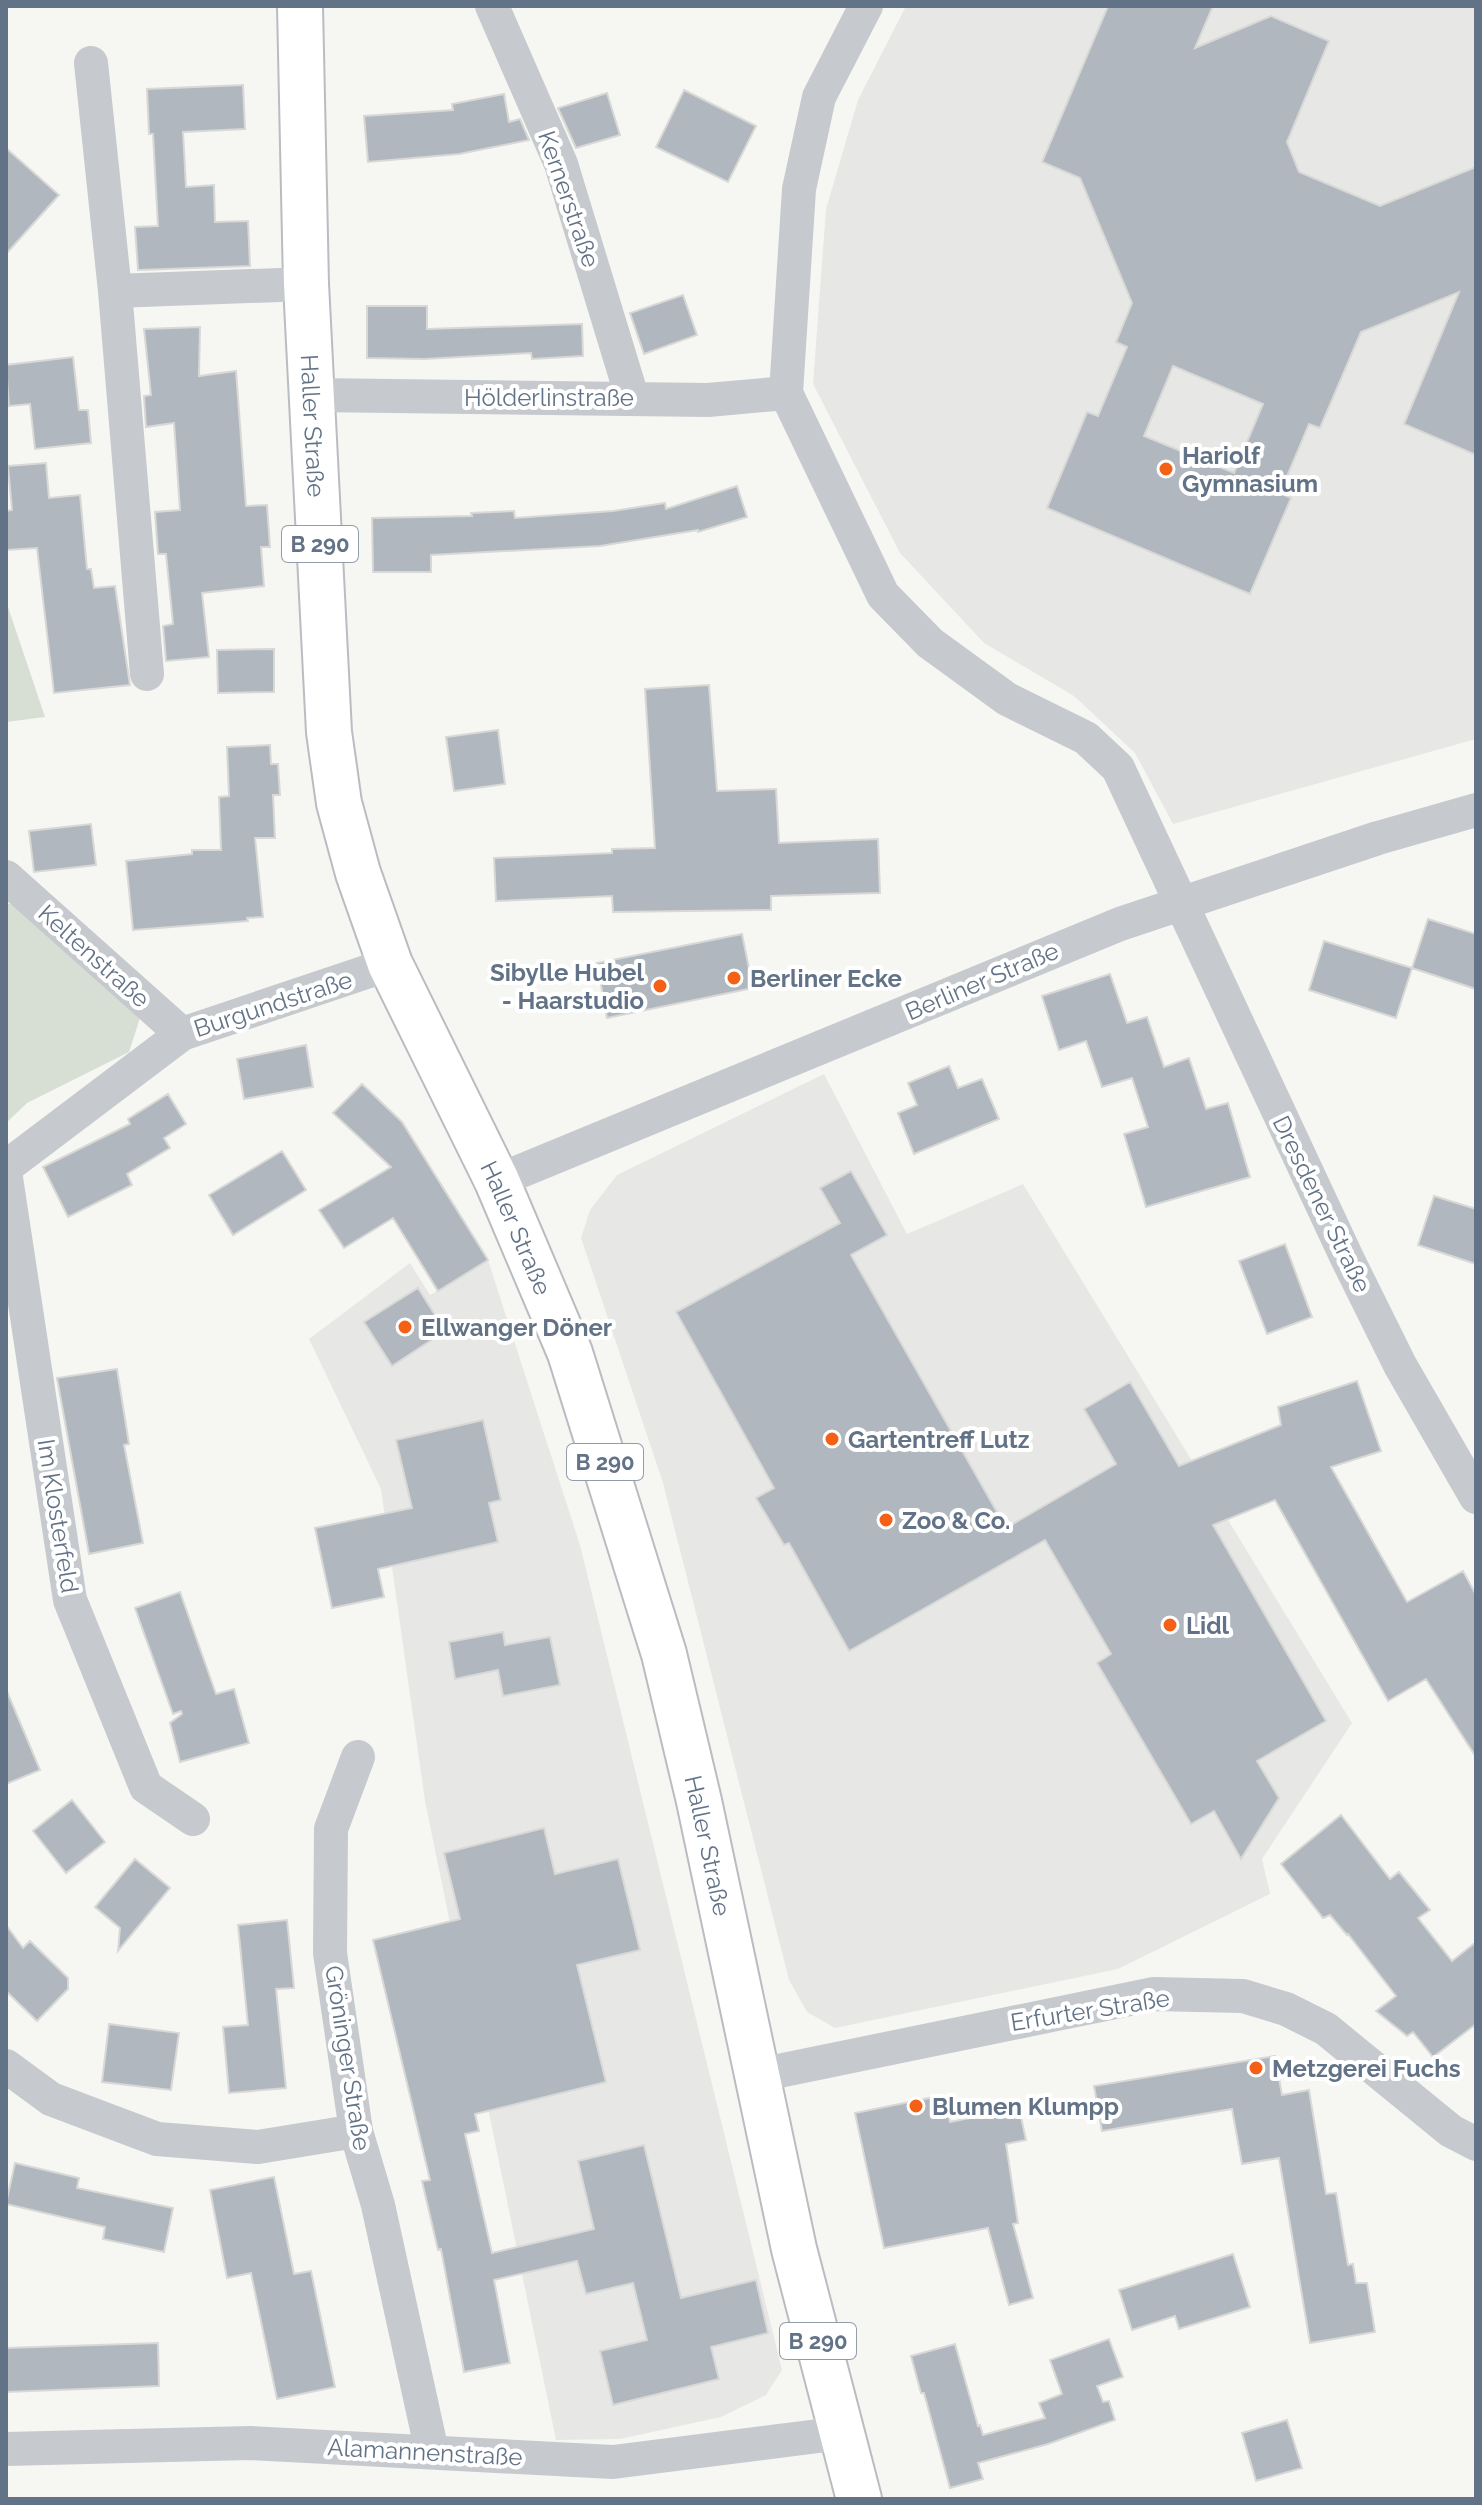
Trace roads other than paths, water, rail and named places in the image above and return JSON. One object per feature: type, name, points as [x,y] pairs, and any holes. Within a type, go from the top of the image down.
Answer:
[{"type":"main road","name":"Haller Straße","points":[[300,6],[306,284],[329,732],[339,803],[358,873],[390,964],[497,1181],[570,1353],[664,1654],[759,2075],[794,2249],[859,2499]]},
{"type":"street","name":"Kernerstraße","points":[[492,6],[561,164],[632,397]]},
{"type":"street","points":[[786,393],[799,189],[819,97],[866,6]]},
{"type":"street","points":[[91,63],[115,291],[147,674]]},
{"type":"street","points":[[115,291],[306,284]]},
{"type":"street","name":"Hölderlinstraße","points":[[313,395],[708,400],[786,393]]},
{"type":"street","name":"Dresdener Straße","points":[[786,393],[883,595],[930,643],[1007,699],[1086,738],[1118,768],[1360,1285],[1400,1365],[1476,1497]]},
{"type":"street","name":"Berliner Straße","points":[[497,1181],[1120,924],[1378,838],[1476,810]]},
{"type":"street","name":"Keltenstraße","points":[[6,877],[182,1034]]},
{"type":"street","name":"Burgundstraße","points":[[6,1167],[182,1034],[390,964]]},
{"type":"street","name":"Im Klosterfeld","points":[[6,1178],[70,1600],[146,1787],[193,1819]]},
{"type":"street","name":"Gröninger Straße","points":[[358,1757],[331,1829],[330,1953],[356,2131],[378,2205],[432,2452]]},
{"type":"street","name":"Erfurter Straße","points":[[759,2075],[1154,1994],[1243,1996],[1286,2009],[1326,2029],[1451,2131],[1476,2144]]},
{"type":"street","points":[[6,2066],[51,2099],[157,2139],[258,2147],[356,2131]]},
{"type":"street","name":"Alamannenstraße","points":[[6,2449],[250,2443],[613,2462],[842,2433]]},
{"type":"place","name":"Hariolf Gymnasium","points":[[1166,469]]},
{"type":"place","name":"Berliner Ecke","points":[[734,978]]},
{"type":"place","name":"Sibylle Hubel - Haarstudio","points":[[660,986]]},
{"type":"place","name":"Ellwanger Döner","points":[[405,1327]]},
{"type":"place","name":"Gartentreff Lutz","points":[[832,1439]]},
{"type":"place","name":"Zoo & Co.","points":[[886,1520]]},
{"type":"place","name":"Lidl","points":[[1170,1625]]},
{"type":"place","name":"Metzgerei Fuchs","points":[[1256,2068]]},
{"type":"place","name":"Blumen Klumpp","points":[[916,2106]]}]
